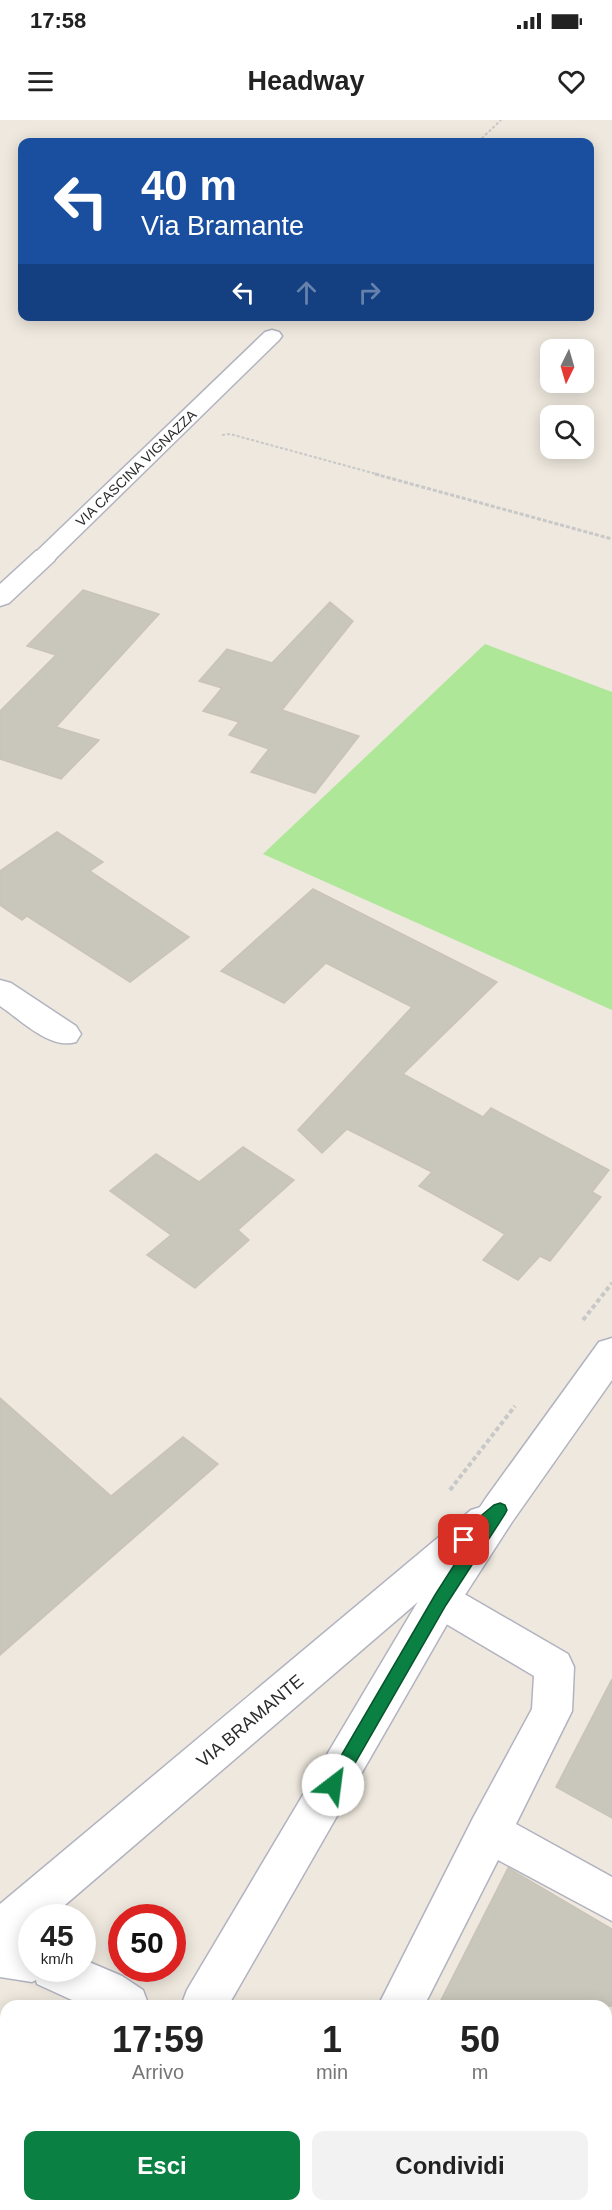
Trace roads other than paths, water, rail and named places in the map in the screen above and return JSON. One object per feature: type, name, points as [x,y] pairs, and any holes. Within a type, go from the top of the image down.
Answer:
[{"type":"street","name":"VIA CASCINA VIGNAZZA","points":[[0,598],[45,556]]},
{"type":"street","points":[[0,992],[65,1034]]},
{"type":"street","name":"VIA BRAMANTE","points":[[207,2000],[440,1600],[500,1510],[612,1352]]},
{"type":"street","name":"VIA BRAMANTE","points":[[0,1932],[500,1510]]},
{"type":"street","points":[[403,2000],[552,1711],[554,1667],[440,1600]]},
{"type":"street","points":[[488,1832],[612,1900]]},
{"type":"street","points":[[0,1955],[18,1958]]},
{"type":"street","points":[[84,1982],[118,2000]]},
{"type":"lane","name":"VIA CASCINA VIGNAZZA","points":[[45,556],[272,336]]}]
